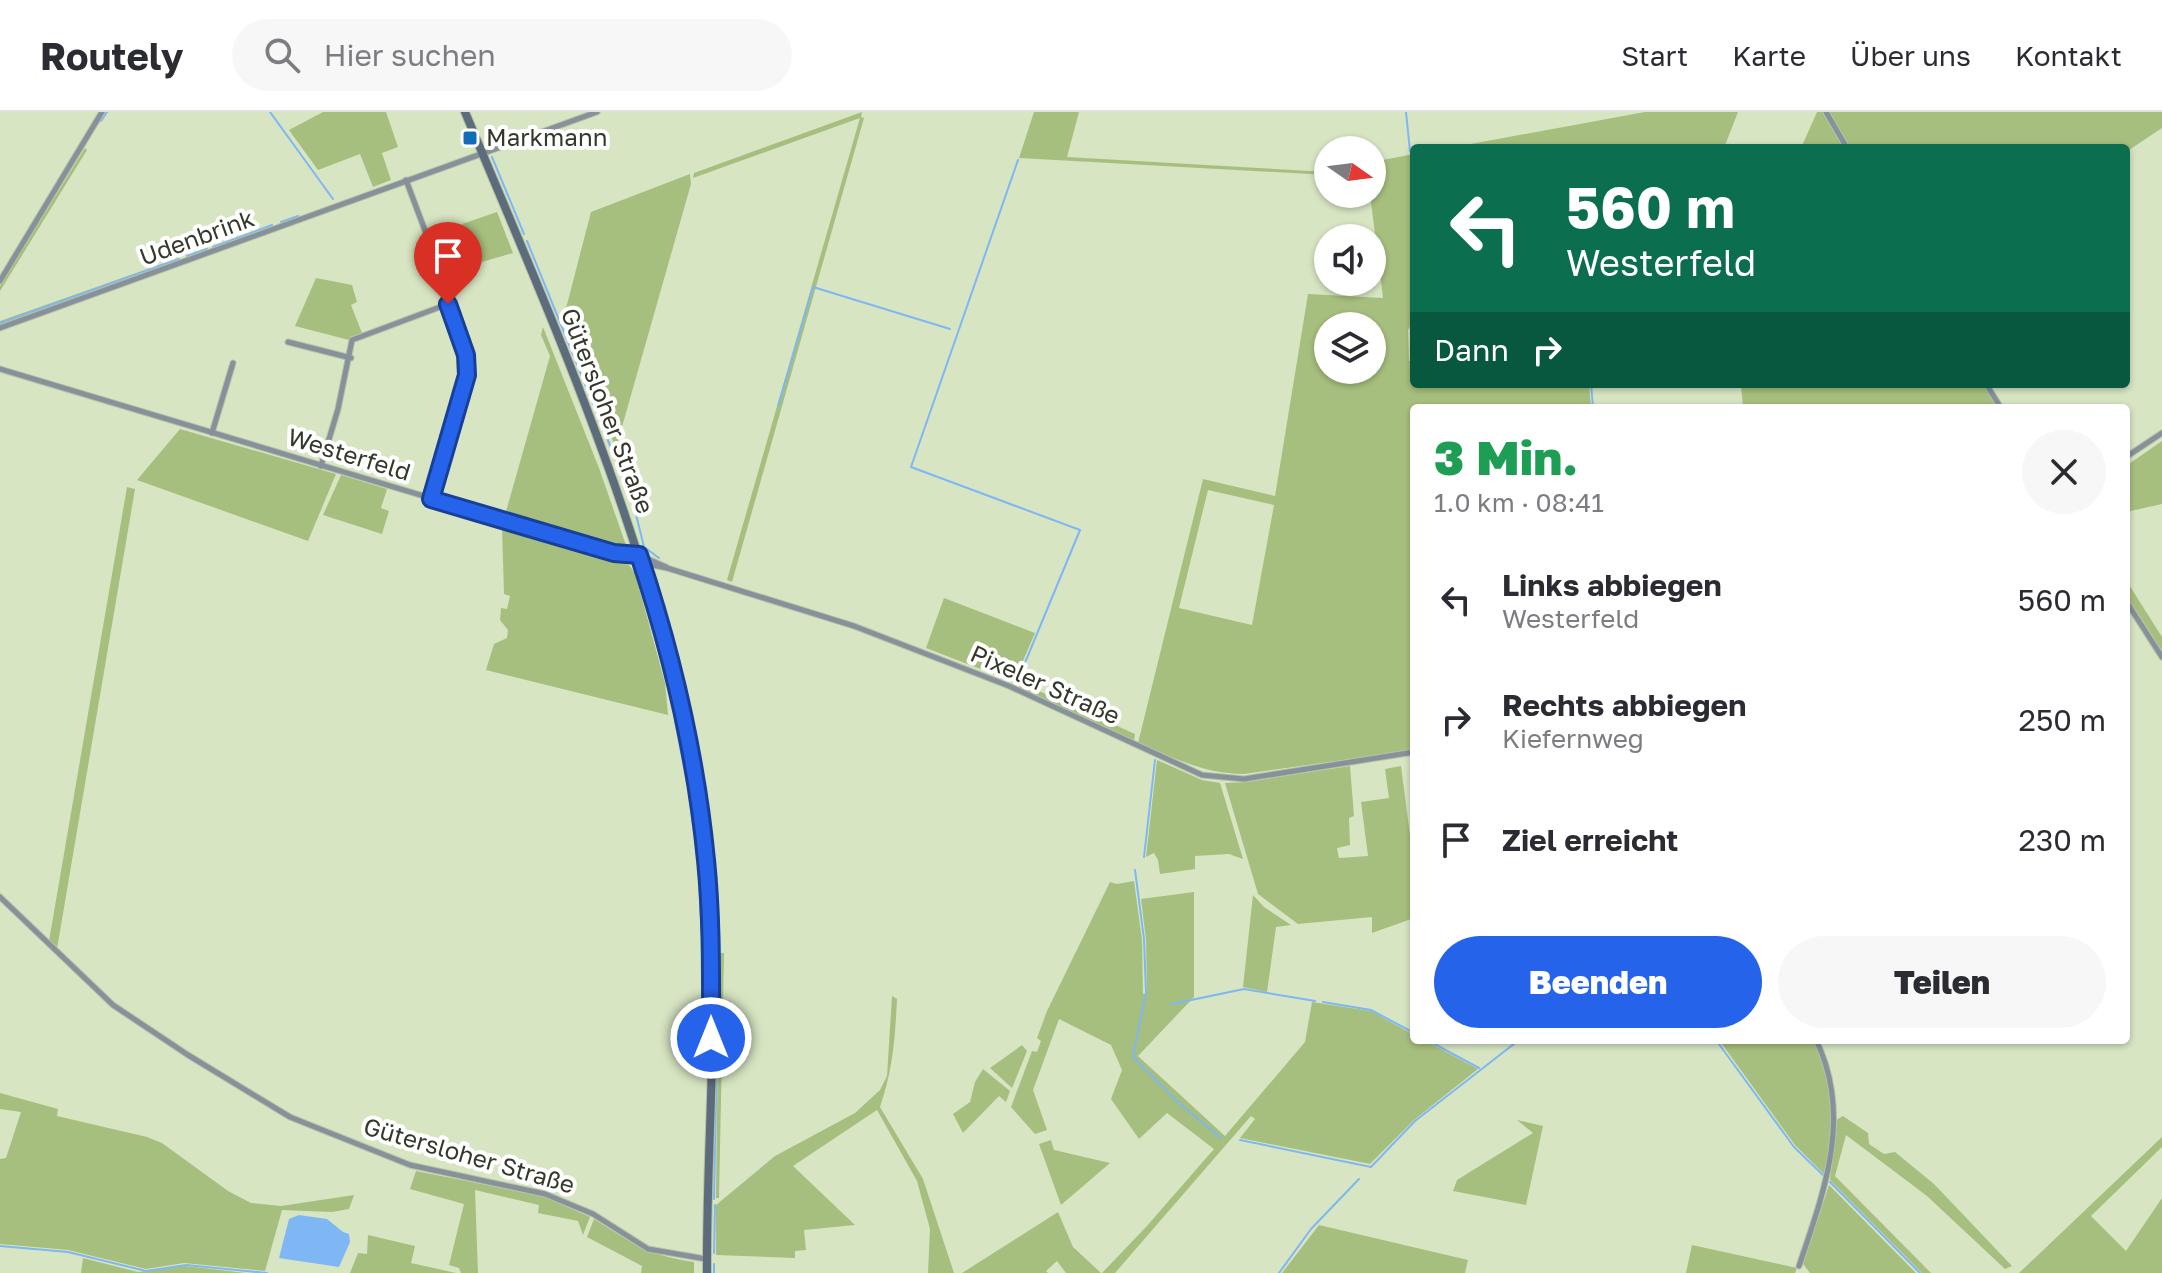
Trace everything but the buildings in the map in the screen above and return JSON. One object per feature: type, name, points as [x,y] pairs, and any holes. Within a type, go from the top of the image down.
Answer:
[{"type":"main road","name":"Gütersloher Straße","points":[[465,112],[602,448],[641,560],[681,706],[706,860],[711,946],[707,1273]]},
{"type":"street","points":[[0,281],[102,112]]},
{"type":"street","name":"Udenbrink","points":[[0,328],[597,112]]},
{"type":"street","points":[[1826,112],[1845,144]]},
{"type":"street","points":[[406,180],[435,257]]},
{"type":"street","points":[[321,466],[351,358],[352,340],[448,304],[466,355],[467,375],[431,499]]},
{"type":"street","points":[[288,342],[351,358]]},
{"type":"street","points":[[212,433],[233,363]]},
{"type":"street","name":"Westerfeld","points":[[0,369],[641,560]]},
{"type":"street","points":[[2130,454],[2162,433]]},
{"type":"street","name":"Pixeler Straße","points":[[641,560],[854,626],[1009,686],[1202,775],[1244,779],[1410,753]]},
{"type":"street","points":[[2130,607],[2162,657]]},
{"type":"street","name":"Gütersloher Straße","points":[[0,897],[113,1005],[290,1117],[410,1165],[545,1194],[593,1214],[648,1249],[706,1259]]},
{"type":"street","points":[[1799,1266],[1829,1173],[1834,1109],[1831,1081],[1817,1044]]},
{"type":"green space","points":[[323,112],[386,112],[398,147],[382,153],[391,180],[373,187],[360,154],[318,170],[289,130]]},
{"type":"green space","points":[[862,112],[861,117],[864,118],[732,582],[727,580],[860,118],[693,178],[694,173]]},
{"type":"green space","points":[[1034,112],[1079,112],[1067,157],[1314,171],[1314,174],[1019,158]]},
{"type":"green space","points":[[1645,112],[1738,112],[1726,144],[1471,144]]},
{"type":"green space","points":[[1817,112],[1823,112],[1842,144],[1803,144]]},
{"type":"green space","points":[[1829,112],[2162,112],[2162,128],[2130,149],[2130,144],[1848,144]]},
{"type":"green space","points":[[85,148],[87,150],[0,291],[0,286]]},
{"type":"green space","points":[[1410,155],[1410,388],[1589,388],[1591,404],[1410,404],[1410,751],[1244,774],[1203,768],[1138,743],[1203,479],[1275,496],[1308,294],[1386,296],[1386,224],[1374,224],[1372,208],[1386,208],[1386,159]],"holes":[[[1208,490],[1274,505],[1252,625],[1179,608]]]},
{"type":"green space","points":[[690,174],[691,184],[616,448],[563,320],[591,212]]},
{"type":"green space","points":[[497,212],[513,253],[478,263],[462,224]]},
{"type":"green space","points":[[173,260],[174,263],[0,326],[0,321]]},
{"type":"green space","points":[[316,278],[352,285],[357,302],[351,305],[362,333],[349,340],[295,326]]},
{"type":"green space","points":[[543,327],[627,548],[505,515],[550,356],[541,335]]},
{"type":"green space","points":[[1741,388],[1985,388],[1995,404],[1743,404]]},
{"type":"green space","points":[[180,429],[336,474],[308,541],[137,480]]},
{"type":"green space","points":[[2162,441],[2162,504],[2130,511],[2130,463]]},
{"type":"green space","points":[[341,475],[387,489],[381,508],[389,511],[382,534],[323,515]]},
{"type":"green space","points":[[127,487],[135,489],[57,949],[49,941]]},
{"type":"green space","points":[[502,526],[629,565],[635,573],[665,683],[668,715],[486,670],[494,644],[507,638],[508,630],[500,620],[501,608],[507,609],[510,596],[504,594]]},
{"type":"green space","points":[[2130,586],[2162,637],[2162,651],[2130,601]]},
{"type":"green space","points":[[944,598],[1035,633],[1014,682],[926,648]]},
{"type":"green space","points":[[1021,683],[1135,734],[1134,741],[1019,687]]},
{"type":"green space","points":[[1157,760],[1202,780],[1220,783],[1243,859],[1229,854],[1195,856],[1195,869],[1160,874],[1154,853],[1146,857]]},
{"type":"green space","points":[[1350,766],[1354,816],[1349,818],[1350,845],[1337,848],[1339,858],[1368,856],[1361,802],[1389,798],[1385,769],[1401,766],[1410,835],[1410,919],[1372,933],[1372,917],[1298,924],[1258,894],[1225,783]]},
{"type":"green space","points":[[1134,881],[1142,940],[1143,994],[1147,993],[1146,940],[1141,899],[1194,892],[1194,997],[1138,1056],[1225,1136],[1305,1042],[1312,1002],[1371,1011],[1410,1033],[1410,1044],[1431,1044],[1478,1069],[1414,1120],[1370,1164],[1240,1138],[1255,1119],[1251,1116],[1115,1273],[1102,1273],[1214,1149],[1167,1113],[1139,1139],[1111,1099],[1122,1070],[1111,1045],[1059,1019],[1033,1090],[1047,1130],[1035,1134],[1011,1107],[1032,1051],[1037,1052],[1041,1041],[1037,1038],[1047,1011],[1110,882]]},
{"type":"green space","points":[[1253,895],[1264,907],[1291,925],[1276,927],[1267,992],[1243,987]]},
{"type":"green space","points":[[719,953],[724,953],[719,1198],[716,1198]]},
{"type":"green space","points":[[892,996],[897,999],[894,1041],[888,1080],[880,1107],[923,1179],[954,1273],[928,1273],[930,1229],[917,1181],[877,1110],[793,1166],[855,1225],[804,1230],[806,1250],[795,1251],[795,1258],[716,1255],[716,1205],[775,1156],[855,1113],[880,1090],[887,1076]]},
{"type":"green space","points":[[1722,1044],[1816,1044],[1829,1090],[1826,1176],[1795,1145]]},
{"type":"green space","points":[[1022,1045],[1027,1051],[1012,1088],[990,1068]]},
{"type":"green space","points":[[983,1069],[1010,1091],[1006,1102],[999,1096],[963,1133],[953,1114],[970,1102],[975,1082]]},
{"type":"green space","points":[[0,1093],[58,1109],[57,1116],[162,1143],[228,1191],[251,1203],[281,1206],[354,1195],[349,1209],[332,1212],[282,1210],[265,1271],[184,1263],[146,1269],[68,1250],[0,1244],[0,1159],[6,1158],[21,1112],[0,1109]]},
{"type":"green space","points":[[1843,1116],[1868,1133],[1869,1144],[1884,1154],[1895,1152],[1934,1184],[2012,1266],[2005,1269],[1927,1196],[1846,1135],[1835,1176],[1931,1273],[1922,1273],[1830,1180],[1836,1120]]},
{"type":"green space","points":[[1517,1120],[1543,1126],[1526,1205],[1453,1191],[1457,1180],[1533,1133]]},
{"type":"green space","points":[[2162,1137],[2162,1147],[2091,1216],[2126,1251],[2162,1198],[2162,1273],[2019,1273]]},
{"type":"green space","points":[[1051,1140],[1054,1150],[1110,1163],[1061,1205],[1039,1144]]},
{"type":"green space","points":[[416,1171],[543,1196],[590,1217],[583,1235],[578,1221],[538,1213],[539,1205],[475,1190],[478,1273],[461,1273],[459,1268],[449,1265],[464,1204],[410,1189]]},
{"type":"green space","points":[[1829,1185],[1916,1273],[1810,1273],[1803,1264]]},
{"type":"green space","points":[[1058,1212],[1073,1247],[1101,1273],[1066,1273],[1057,1261],[1046,1271],[1048,1273],[962,1273]]},
{"type":"green space","points":[[594,1219],[652,1252],[694,1262],[694,1273],[641,1273],[642,1266],[587,1237]]},
{"type":"green space","points":[[1319,1225],[1468,1260],[1465,1273],[1282,1273]]},
{"type":"green space","points":[[368,1235],[415,1246],[411,1263],[456,1273],[350,1273],[358,1253],[367,1254]]},
{"type":"green space","points":[[1692,1245],[1797,1268],[1795,1273],[1686,1273]]},
{"type":"green space","points":[[83,1258],[138,1272],[185,1266],[246,1273],[81,1273]]},
{"type":"water","points":[[299,1215],[327,1219],[349,1234],[350,1242],[339,1267],[279,1258],[289,1219]]},
{"type":"waterway","points":[[101,121],[107,112]]},
{"type":"waterway","points":[[270,112],[333,199]]},
{"type":"waterway","points":[[1406,112],[1410,151]]},
{"type":"waterway","points":[[492,157],[524,234]]},
{"type":"waterway","points":[[1017,682],[1080,530],[911,467],[1018,160]]},
{"type":"waterway","points":[[281,222],[298,216]]},
{"type":"waterway","points":[[213,247],[272,225]]},
{"type":"waterway","points":[[527,241],[633,502],[644,547],[659,558]]},
{"type":"waterway","points":[[187,256],[207,249]]},
{"type":"waterway","points":[[0,323],[179,259]]},
{"type":"waterway","points":[[778,406],[813,287],[950,329]]},
{"type":"waterway","points":[[1591,388],[1593,404]]},
{"type":"waterway","points":[[654,576],[680,668],[704,786]]},
{"type":"waterway","points":[[675,721],[688,788]]},
{"type":"waterway","points":[[1144,857],[1155,760]]},
{"type":"waterway","points":[[689,796],[698,861],[703,961]]},
{"type":"waterway","points":[[1135,870],[1144,939],[1146,993],[1133,1057],[1180,1104],[1221,1138]]},
{"type":"waterway","points":[[714,1199],[719,954]]},
{"type":"waterway","points":[[1172,1004],[1244,989],[1315,1001]]},
{"type":"waterway","points":[[1323,1002],[1371,1010],[1410,1031]]},
{"type":"waterway","points":[[1434,1044],[1479,1068]]},
{"type":"waterway","points":[[1240,1140],[1371,1167],[1415,1121],[1514,1044]]},
{"type":"waterway","points":[[1719,1044],[1794,1147],[1825,1177]]},
{"type":"waterway","points":[[1279,1273],[1311,1229],[1359,1179]]},
{"type":"waterway","points":[[1830,1182],[1920,1273]]},
{"type":"waterway","points":[[714,1253],[715,1205]]},
{"type":"waterway","points":[[0,1246],[68,1252],[146,1271],[186,1265],[267,1273]]},
{"type":"waterway","points":[[714,1264],[714,1273]]},
{"type":"place","name":"Markmann","points":[[470,138]]},
{"type":"route","points":[[448,304],[466,355],[467,375],[431,499],[614,553],[639,555],[673,671],[697,790],[709,907],[711,1038]]}]
